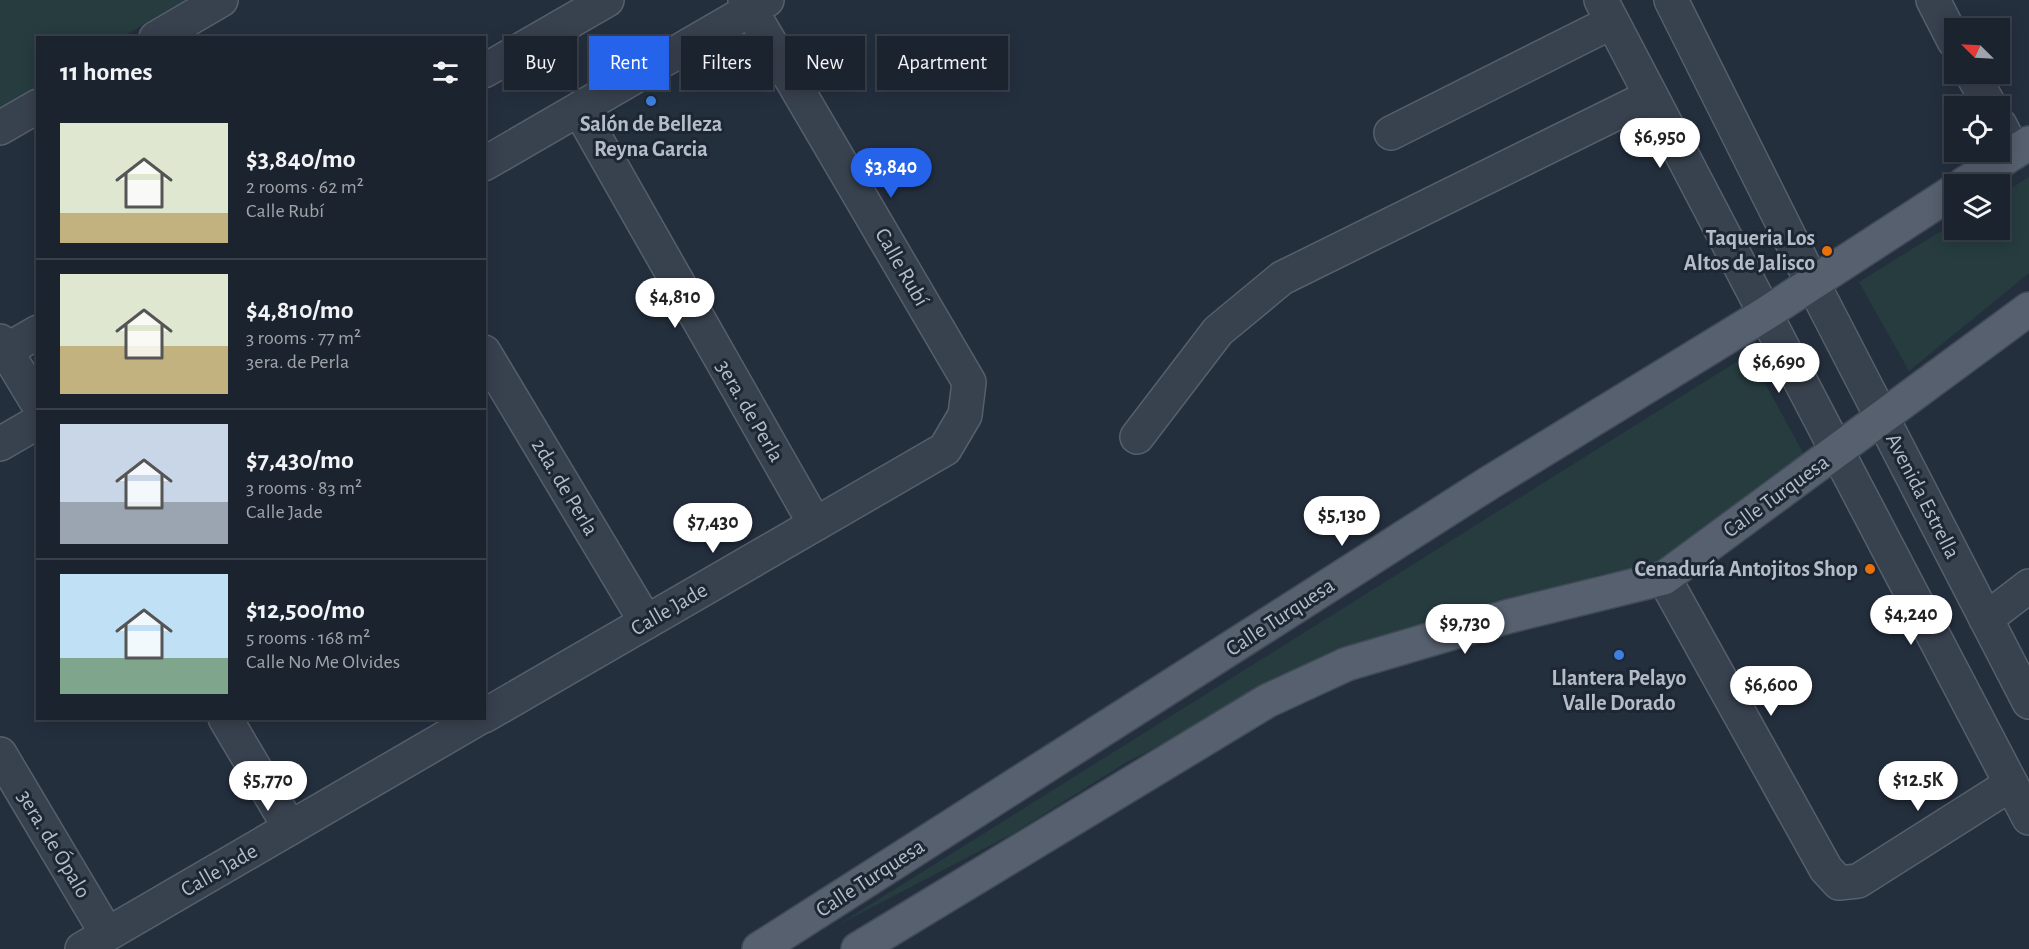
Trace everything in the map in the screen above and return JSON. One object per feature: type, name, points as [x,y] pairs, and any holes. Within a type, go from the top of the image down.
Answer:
[{"type":"main road","points":[[1975,174],[2014,140]]},
{"type":"main road","name":"Calle Turquesa","points":[[759,949],[1489,483],[1765,314],[1944,196]]},
{"type":"main road","name":"Calle Turquesa","points":[[858,949],[1267,701],[1347,664],[1506,617],[1664,578],[2029,309]]},
{"type":"street","points":[[159,36],[221,0]]},
{"type":"street","points":[[486,70],[607,0]]},
{"type":"street","name":"Avenida Estrella","points":[[1671,0],[1812,282],[2029,702]]},
{"type":"street","points":[[1933,0],[1944,21]]},
{"type":"street","points":[[486,163],[754,3]]},
{"type":"street","name":"Calle Rubí","points":[[754,3],[969,382],[965,415]]},
{"type":"street","points":[[1391,133],[1607,11],[2029,818]]},
{"type":"street","points":[[1137,437],[1218,331],[1282,278],[1651,96]]},
{"type":"street","points":[[0,128],[36,107]]},
{"type":"street","name":"3era. de Perla","points":[[579,109],[815,524]]},
{"type":"street","points":[[36,333],[2,348],[36,401]]},
{"type":"street","name":"2da. de Perla","points":[[486,355],[646,622]]},
{"type":"street","name":"Calle Jade","points":[[486,712],[945,449],[965,415]]},
{"type":"street","points":[[0,444],[36,423]]},
{"type":"street","points":[[1664,578],[1826,869],[1839,883],[1858,881],[2012,784]]},
{"type":"street","points":[[1986,619],[2029,586]]},
{"type":"street","points":[[226,720],[290,828]]},
{"type":"street","name":"Calle Jade","points":[[95,942],[472,720]]},
{"type":"street","name":"3era. de Ópalo","points":[[0,754],[95,942]]},
{"type":"green space","points":[[0,0],[185,0],[124,36],[36,36],[36,88],[0,110]]},
{"type":"green space","points":[[2029,177],[2029,273],[1909,371],[1859,282],[1944,229],[1944,240],[2010,240],[2010,189]]},
{"type":"green space","points":[[1749,354],[1807,460],[1675,559],[1599,575],[1467,615],[1308,670],[1125,763],[1014,833],[836,926]]},
{"type":"place","name":"Salón de Belleza Reyna Garcia","points":[[651,101]]},
{"type":"place","name":"Taqueria Los Altos de Jalisco","points":[[1827,251]]},
{"type":"place","name":"Cenaduría Antojitos Shop","points":[[1870,569]]},
{"type":"place","name":"Llantera Pelayo Valle Dorado","points":[[1619,655]]}]
